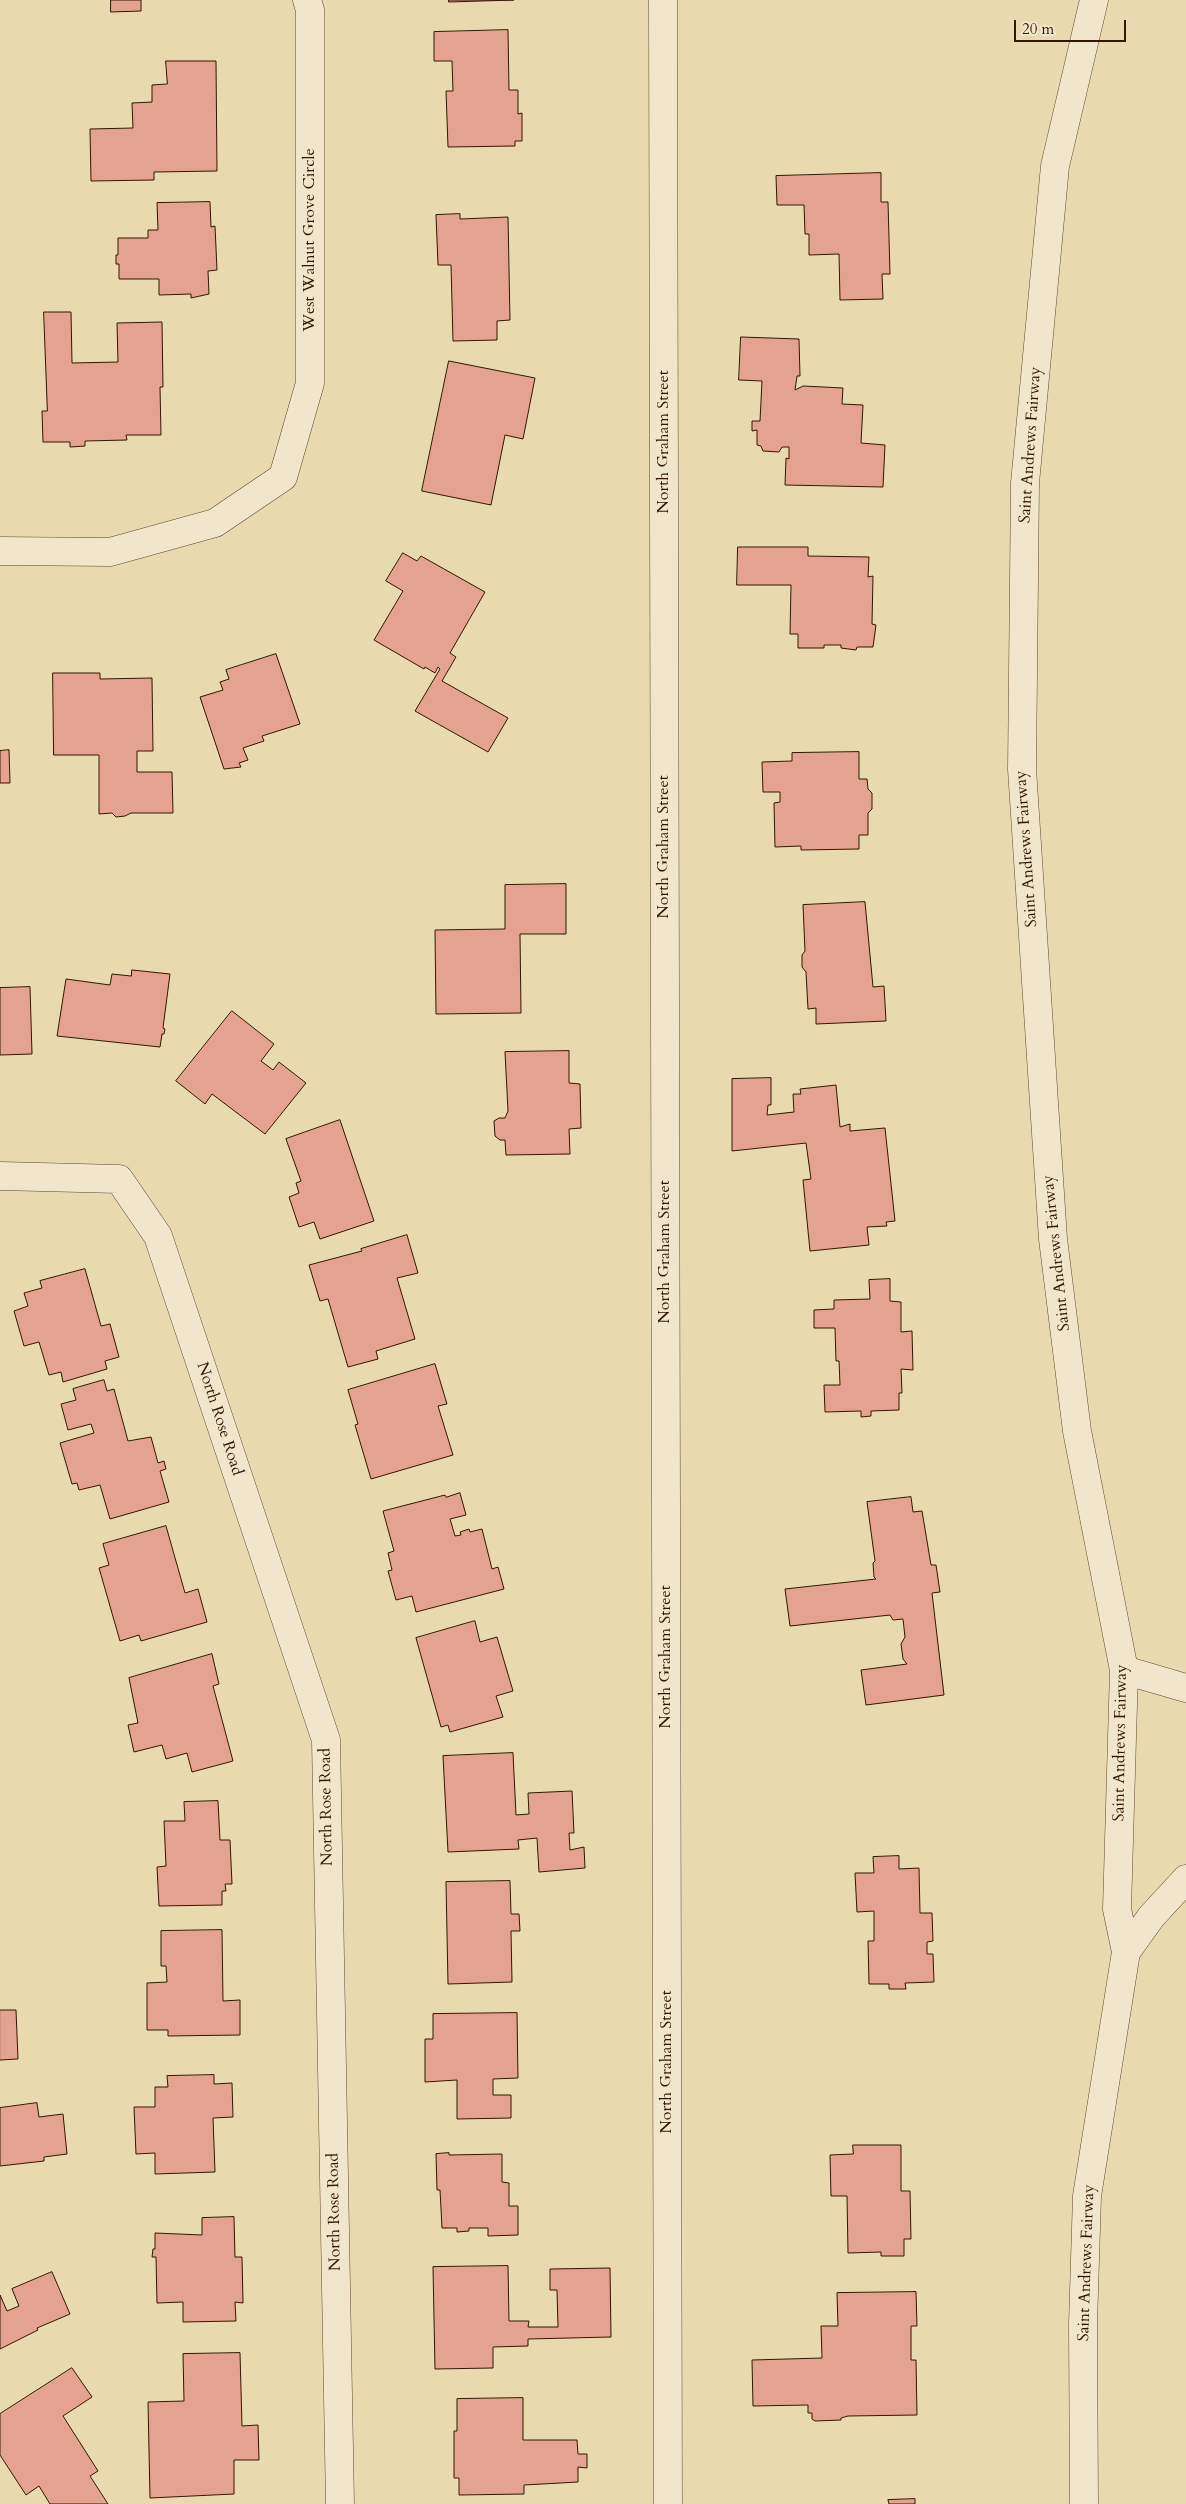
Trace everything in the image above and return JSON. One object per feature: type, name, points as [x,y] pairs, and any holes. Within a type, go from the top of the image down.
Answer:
[{"type":"street","name":"West Walnut Grove Circle","points":[[0,551],[110,552],[215,523],[282,477],[310,383],[310,10],[307,0]]},
{"type":"street","name":"North Graham Street","points":[[663,0],[668,2504]]},
{"type":"street","name":"Saint Andrews Fairway","points":[[1084,2504],[1083,2324],[1087,2196],[1126,1952],[1117,1909],[1124,1670],[1078,1431],[1053,1239],[1022,770],[1026,473],[1055,166],[1094,0]]},
{"type":"street","name":"North Rose Road","points":[[0,1176],[119,1179],[158,1236],[326,1740],[340,2504]]},
{"type":"street","points":[[1124,1670],[1186,1688]]},
{"type":"street","points":[[1126,1952],[1151,1918],[1186,1879]]},
{"type":"building","points":[[111,0],[141,0],[141,11],[111,12]]},
{"type":"building","points":[[449,0],[514,0],[449,2]]},
{"type":"building","points":[[508,30],[509,90],[518,90],[518,114],[522,113],[522,141],[515,141],[515,146],[448,147],[446,91],[453,91],[452,61],[434,61],[434,32]]},
{"type":"building","points":[[166,61],[216,61],[217,171],[154,172],[154,180],[91,181],[90,129],[133,128],[132,103],[152,102],[152,85],[167,84]]},
{"type":"building","points":[[881,173],[881,202],[888,202],[890,274],[882,274],[883,299],[840,300],[839,254],[809,255],[809,234],[805,234],[804,205],[777,205],[776,176]]},
{"type":"building","points":[[210,202],[211,227],[215,226],[217,270],[208,271],[209,294],[191,298],[191,294],[159,295],[159,279],[119,279],[119,264],[116,264],[118,238],[148,238],[148,230],[158,230],[157,203]]},
{"type":"building","points":[[460,214],[460,219],[508,217],[510,320],[497,321],[497,340],[453,341],[451,265],[438,265],[436,215]]},
{"type":"building","points":[[44,312],[71,312],[72,363],[118,362],[117,323],[162,322],[163,387],[160,387],[161,435],[126,435],[127,440],[85,441],[85,446],[70,447],[70,442],[43,442],[42,411],[47,411]]},
{"type":"building","points":[[741,337],[799,339],[800,376],[797,376],[795,390],[803,386],[843,388],[842,404],[863,405],[861,443],[885,445],[883,487],[785,485],[786,458],[789,459],[789,447],[782,447],[779,452],[763,451],[761,446],[757,445],[757,430],[752,431],[752,421],[760,421],[762,381],[739,380]]},
{"type":"building","points":[[449,361],[535,378],[523,439],[505,435],[491,505],[422,491]]},
{"type":"building","points":[[738,547],[808,547],[808,556],[869,557],[868,577],[873,576],[872,624],[876,625],[873,647],[857,647],[856,650],[841,648],[841,645],[824,645],[824,648],[798,648],[798,634],[790,634],[791,585],[737,585]]},
{"type":"building","points":[[403,553],[417,561],[421,556],[485,592],[450,653],[456,657],[442,681],[508,718],[488,752],[415,711],[440,669],[438,667],[435,673],[425,667],[424,669],[374,640],[403,591],[386,581]]},
{"type":"building","points":[[276,654],[300,724],[262,736],[264,741],[243,748],[248,760],[239,763],[241,767],[224,769],[200,697],[223,690],[220,682],[229,679],[226,670]]},
{"type":"building","points":[[53,673],[100,673],[100,679],[152,678],[153,751],[137,751],[137,772],[172,772],[173,813],[131,813],[116,817],[112,813],[99,814],[99,755],[54,755]]},
{"type":"building","points":[[9,750],[10,783],[0,783],[0,751]]},
{"type":"building","points":[[859,752],[859,779],[867,779],[868,789],[872,793],[872,809],[868,813],[868,835],[859,835],[859,849],[801,850],[801,846],[775,847],[774,803],[780,802],[780,792],[763,792],[762,762],[792,761],[792,753]]},
{"type":"building","points":[[566,884],[566,934],[520,934],[521,1013],[436,1014],[435,930],[505,929],[505,885]]},
{"type":"building","points":[[865,902],[873,987],[884,986],[886,1021],[816,1024],[816,1008],[808,1009],[806,972],[802,967],[802,955],[805,951],[803,905]]},
{"type":"building","points":[[132,970],[170,974],[163,1028],[165,1029],[164,1034],[162,1034],[160,1047],[57,1036],[66,979],[110,985],[112,974],[131,976]]},
{"type":"building","points":[[30,987],[32,1054],[0,1055],[0,988]]},
{"type":"building","points":[[232,1011],[274,1044],[261,1061],[273,1070],[279,1062],[306,1083],[265,1134],[212,1094],[205,1104],[176,1081]]},
{"type":"building","points":[[569,1051],[569,1083],[580,1084],[581,1128],[569,1129],[570,1154],[506,1155],[505,1140],[500,1140],[495,1136],[494,1121],[499,1118],[505,1118],[508,1111],[505,1052]]},
{"type":"building","points":[[771,1078],[771,1105],[768,1105],[767,1115],[794,1112],[793,1094],[801,1094],[800,1089],[836,1085],[840,1127],[850,1124],[850,1131],[885,1128],[895,1221],[886,1222],[887,1226],[867,1227],[869,1245],[810,1251],[803,1180],[811,1179],[806,1143],[732,1151],[732,1079]]},
{"type":"building","points":[[340,1120],[374,1221],[320,1239],[314,1222],[299,1227],[289,1197],[299,1193],[296,1183],[301,1181],[286,1139]]},
{"type":"building","points":[[407,1235],[418,1273],[397,1278],[415,1339],[376,1351],[378,1359],[348,1367],[328,1299],[320,1301],[309,1265],[362,1251],[361,1249]]},
{"type":"building","points":[[85,1269],[101,1326],[110,1324],[119,1357],[105,1361],[107,1369],[63,1382],[61,1372],[49,1375],[39,1342],[24,1346],[14,1311],[28,1306],[24,1293],[42,1288],[40,1281]]},
{"type":"building","points":[[890,1279],[890,1301],[901,1302],[901,1332],[912,1331],[913,1370],[901,1369],[902,1393],[899,1393],[899,1410],[871,1411],[871,1416],[861,1417],[861,1411],[825,1412],[824,1385],[840,1385],[839,1361],[836,1361],[835,1328],[814,1328],[814,1310],[834,1309],[834,1300],[870,1299],[869,1280]]},
{"type":"building","points":[[435,1364],[447,1404],[438,1406],[453,1455],[371,1479],[355,1425],[358,1424],[348,1390]]},
{"type":"building","points":[[104,1380],[107,1391],[114,1389],[128,1441],[151,1437],[158,1463],[164,1461],[166,1469],[160,1471],[169,1502],[110,1519],[100,1485],[79,1490],[77,1483],[72,1484],[60,1443],[94,1433],[91,1424],[68,1430],[61,1404],[76,1400],[73,1389]]},
{"type":"building","points":[[460,1493],[466,1515],[450,1519],[455,1536],[461,1535],[460,1532],[469,1529],[470,1532],[482,1529],[492,1569],[498,1567],[504,1589],[416,1612],[412,1596],[396,1600],[388,1571],[392,1570],[388,1553],[394,1551],[383,1511]]},
{"type":"building","points":[[911,1497],[913,1512],[922,1511],[931,1565],[936,1565],[940,1592],[932,1593],[944,1695],[866,1705],[861,1670],[907,1664],[903,1659],[901,1644],[905,1637],[903,1619],[893,1620],[890,1615],[790,1626],[785,1589],[876,1579],[874,1577],[873,1563],[875,1561],[867,1502]]},
{"type":"building","points":[[166,1526],[185,1593],[198,1589],[207,1622],[141,1641],[139,1635],[120,1641],[99,1568],[109,1565],[103,1544]]},
{"type":"building","points":[[475,1621],[480,1642],[497,1637],[513,1691],[496,1696],[503,1717],[450,1732],[448,1725],[441,1727],[416,1638]]},
{"type":"building","points":[[212,1654],[219,1684],[213,1686],[233,1761],[192,1772],[187,1753],[166,1759],[162,1745],[134,1752],[128,1725],[138,1723],[129,1678]]},
{"type":"building","points":[[513,1753],[516,1815],[529,1814],[528,1793],[572,1791],[574,1833],[569,1833],[570,1850],[584,1847],[585,1868],[539,1872],[537,1838],[518,1840],[519,1849],[448,1852],[443,1756]]},
{"type":"building","points":[[218,1801],[220,1840],[230,1840],[232,1884],[225,1884],[226,1891],[222,1891],[222,1905],[159,1906],[157,1867],[166,1866],[164,1821],[185,1821],[184,1802]]},
{"type":"building","points":[[899,1856],[899,1869],[919,1868],[920,1913],[932,1913],[933,1941],[927,1942],[927,1954],[933,1954],[934,1982],[905,1983],[906,1989],[889,1989],[889,1984],[869,1984],[868,1941],[874,1941],[874,1911],[857,1912],[855,1873],[874,1873],[873,1857]]},
{"type":"building","points":[[510,1881],[511,1914],[519,1914],[520,1931],[511,1931],[512,1982],[448,1984],[446,1882]]},
{"type":"building","points":[[222,1930],[223,2001],[240,2000],[240,2035],[168,2036],[168,2030],[147,2030],[147,1983],[167,1982],[166,1966],[161,1966],[161,1931]]},
{"type":"building","points":[[0,2010],[16,2010],[18,2059],[0,2060]]},
{"type":"building","points":[[517,2013],[518,2078],[493,2079],[493,2095],[511,2095],[511,2118],[457,2119],[457,2080],[425,2082],[425,2039],[433,2039],[433,2014]]},
{"type":"building","points":[[214,2075],[214,2084],[232,2083],[233,2117],[213,2118],[215,2172],[155,2174],[155,2153],[136,2154],[134,2107],[155,2107],[155,2087],[168,2087],[167,2076]]},
{"type":"building","points":[[37,2103],[39,2117],[63,2114],[67,2154],[44,2157],[44,2161],[0,2166],[0,2108]]},
{"type":"building","points":[[853,2145],[901,2145],[901,2191],[910,2191],[911,2239],[904,2239],[904,2256],[881,2256],[881,2252],[848,2253],[847,2196],[831,2196],[830,2155],[853,2154]]},
{"type":"building","points":[[449,2153],[449,2155],[502,2154],[502,2182],[509,2183],[509,2206],[518,2206],[518,2235],[488,2236],[488,2228],[469,2228],[469,2231],[457,2232],[457,2228],[442,2228],[440,2190],[437,2190],[436,2154]]},
{"type":"building","points":[[234,2217],[235,2257],[242,2257],[243,2303],[235,2302],[236,2321],[183,2322],[183,2302],[157,2303],[156,2257],[152,2257],[153,2249],[155,2249],[155,2233],[202,2235],[202,2218]]},
{"type":"building","points":[[508,2266],[509,2321],[529,2321],[528,2327],[558,2327],[557,2290],[550,2290],[550,2269],[610,2268],[611,2337],[528,2339],[528,2346],[493,2347],[493,2368],[435,2369],[433,2267]]},
{"type":"building","points":[[52,2272],[70,2314],[37,2328],[38,2330],[0,2349],[0,2295],[7,2311],[19,2306],[12,2289]]},
{"type":"building","points":[[916,2292],[917,2326],[911,2326],[911,2360],[916,2360],[917,2415],[848,2416],[841,2418],[841,2420],[815,2421],[812,2419],[812,2413],[808,2413],[808,2405],[753,2406],[752,2360],[822,2358],[821,2326],[838,2326],[837,2293]]},
{"type":"building","points":[[240,2353],[242,2426],[258,2425],[259,2460],[234,2460],[234,2494],[150,2498],[148,2402],[184,2401],[183,2354]]},
{"type":"building","points":[[72,2368],[92,2397],[63,2416],[98,2471],[90,2476],[108,2504],[50,2504],[39,2486],[26,2495],[0,2455],[0,2414]]},
{"type":"building","points":[[523,2398],[523,2440],[577,2440],[578,2454],[587,2454],[587,2468],[578,2467],[578,2482],[524,2485],[524,2494],[459,2495],[459,2478],[454,2478],[454,2431],[457,2431],[457,2399]]},
{"type":"building","points":[[915,2499],[915,2504],[889,2504],[888,2500]]}]
